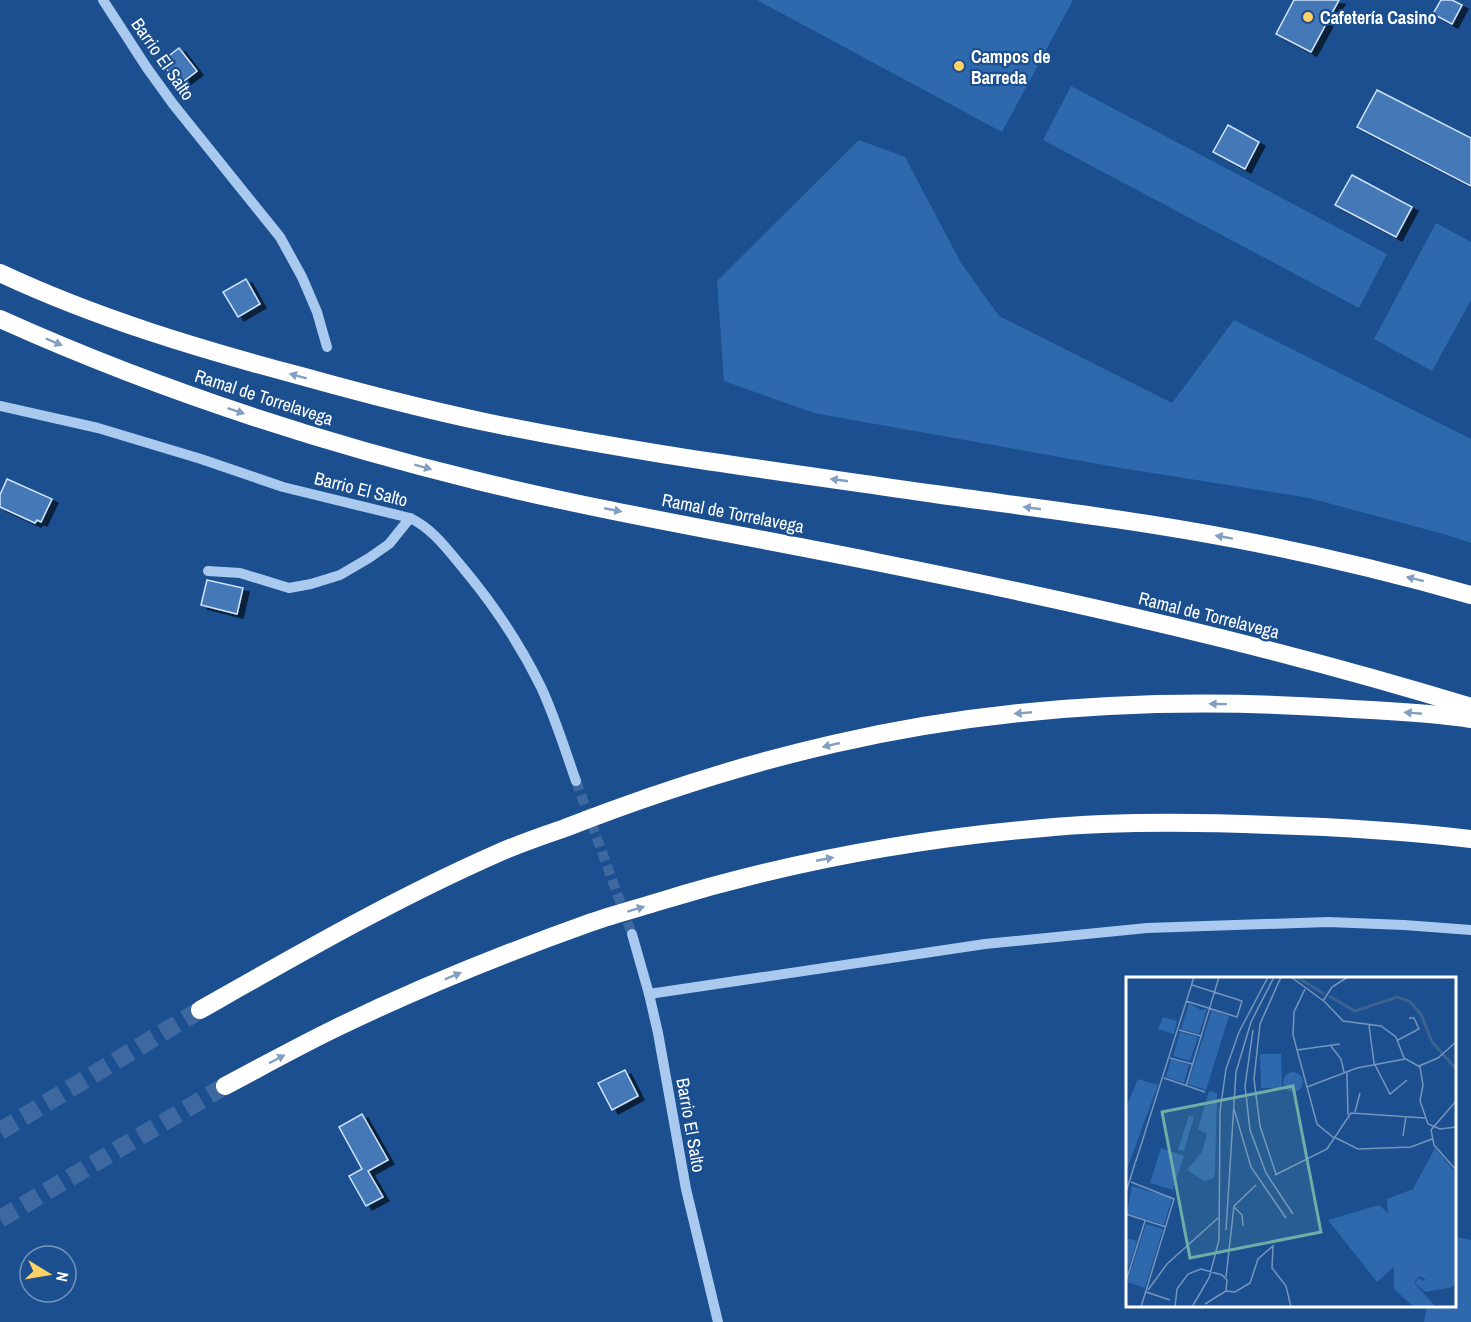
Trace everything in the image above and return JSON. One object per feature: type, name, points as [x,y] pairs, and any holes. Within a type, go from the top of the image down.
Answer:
[{"type":"highway","name":"Ramal de Torrelavega","points":[[0,273],[91,311],[258,365],[354,391],[486,422],[747,467],[1232,538],[1366,567],[1471,595]]},
{"type":"highway","name":"Ramal de Torrelavega","points":[[0,319],[128,373],[224,407],[338,444],[424,468],[534,494],[1050,598],[1321,663],[1471,707]]},
{"type":"highway","points":[[200,1010],[311,946],[411,894],[497,854],[608,811],[696,781],[833,744],[908,729],[1011,714],[1096,707],[1209,704],[1302,706],[1471,719]]},
{"type":"highway","points":[[225,1086],[333,1029],[431,984],[509,953],[595,921],[677,896],[810,862],[878,849],[1044,827],[1123,824],[1230,823],[1335,827],[1471,839]]},
{"type":"street","name":"Barrio El Salto","points":[[103,0],[173,104],[280,237],[302,277],[317,312],[327,347]]},
{"type":"street","name":"Barrio El Salto","points":[[0,406],[98,428],[283,487],[410,518],[421,523],[434,534],[477,585],[530,665],[552,711],[576,781]]},
{"type":"street","points":[[208,571],[240,573],[289,588],[311,584],[340,575],[369,558],[389,544],[410,518]]},
{"type":"street","points":[[649,994],[985,944],[1147,928],[1328,922],[1471,930]]},
{"type":"street","name":"Barrio El Salto","points":[[632,934],[658,1033],[686,1189],[718,1322]]},
{"type":"shaded area","name":"Campos de Barreda","points":[[757,0],[1073,0],[1002,132]]},
{"type":"shaded area","points":[[1071,86],[1387,254],[1359,308],[1043,140]]},
{"type":"shaded area","points":[[859,140],[905,157],[961,263],[999,316],[1172,403],[1234,320],[1471,439],[1471,543],[1309,498],[1121,468],[814,413],[724,381],[717,281]]},
{"type":"shaded area","points":[[1436,223],[1471,242],[1471,300],[1432,371],[1374,339]]},
{"type":"shaded area","points":[[1456,1237],[1471,1240],[1471,1322],[1424,1322],[1427,1307],[1456,1307]]},
{"type":"building","name":"Cafetería Casino","points":[[1294,0],[1339,0],[1311,52],[1276,34]]},
{"type":"building","points":[[1441,0],[1452,0],[1462,5],[1452,24],[1433,14]]},
{"type":"building","points":[[179,48],[197,71],[179,85],[161,62]]},
{"type":"building","points":[[1377,90],[1471,138],[1471,186],[1357,127]]},
{"type":"building","points":[[1228,125],[1259,142],[1245,169],[1213,152]]},
{"type":"building","points":[[1352,175],[1412,207],[1396,237],[1335,205]]},
{"type":"building","points":[[246,279],[260,304],[238,317],[223,292]]},
{"type":"building","points":[[7,479],[52,499],[41,522],[37,520],[35,523],[0,507],[0,495]]},
{"type":"building","points":[[207,580],[243,588],[237,614],[201,605]]},
{"type":"building","points":[[625,1070],[638,1096],[612,1110],[598,1083]]},
{"type":"building","points":[[362,1114],[388,1160],[368,1171],[383,1197],[366,1206],[349,1176],[362,1169],[339,1127]]},
{"type":"tunnel","points":[[576,781],[632,934]]},
{"type":"tunnel","points":[[0,1131],[200,1010]]},
{"type":"tunnel","points":[[0,1219],[225,1086]]},
{"type":"place","name":"Cafetería Casino","points":[[1308,17]]},
{"type":"place","name":"Campos de Barreda","points":[[959,66]]}]
